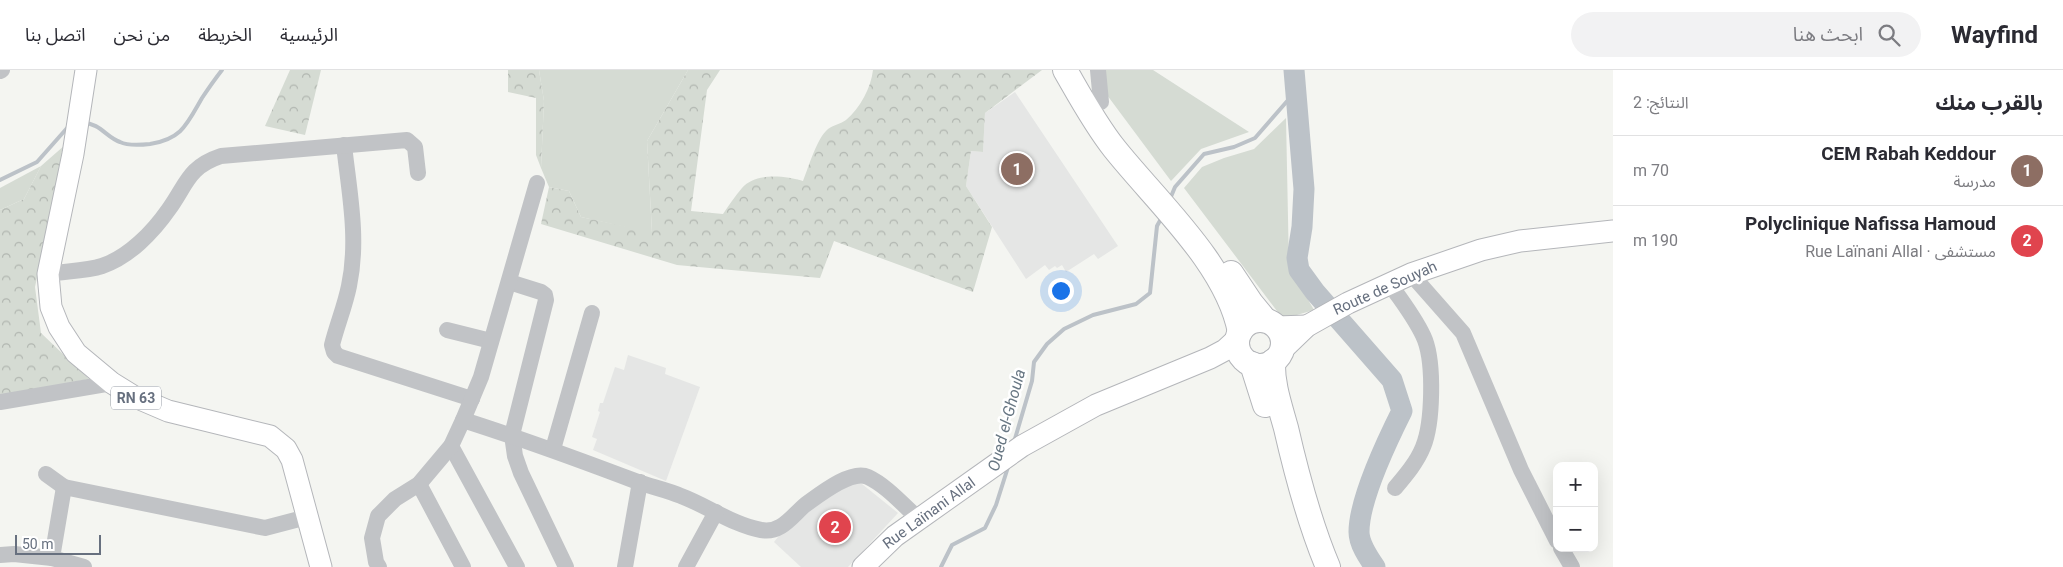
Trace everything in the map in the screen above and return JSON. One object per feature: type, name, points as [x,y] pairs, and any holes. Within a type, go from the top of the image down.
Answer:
[{"type":"highway","points":[[1065,70],[1103,133],[1156,187],[1224,263],[1251,303],[1282,338],[1263,359],[1260,385],[1292,512],[1312,567]]},
{"type":"highway","points":[[1082,70],[1156,187]]},
{"type":"highway","points":[[1185,221],[1235,311],[1239,335],[1239,350],[1263,359],[1275,387],[1313,531],[1328,567]]},
{"type":"highway","points":[[1239,335],[1244,327],[1253,321],[1271,324]]},
{"type":"main road","name":"RN 63","points":[[86,70],[73,154],[48,274],[50,307],[59,327],[76,353],[112,383],[133,396],[168,412],[270,436],[279,442],[286,449],[294,465],[321,567]]},
{"type":"main road","name":"Route de Souyah","points":[[1263,359],[1307,326],[1326,315],[1411,274],[1481,250],[1510,243],[1613,231]]},
{"type":"main road","name":"Route de Souyah","points":[[1271,324],[1307,326]]},
{"type":"main road","points":[[1210,358],[1225,350],[1239,335]]},
{"type":"main road","points":[[1210,358],[1263,359]]},
{"type":"main road","name":"Rue Laïnani Allal","points":[[863,567],[884,544],[918,518],[1022,446],[1096,406],[1210,358]]},
{"type":"street","points":[[1098,70],[1101,102]]},
{"type":"street","points":[[48,274],[101,266],[137,245],[155,228],[191,174],[205,161],[221,156],[407,140],[415,147],[418,173]]},
{"type":"street","points":[[344,145],[353,234],[353,260],[349,287],[332,345],[334,352],[338,356],[472,399]]},
{"type":"street","points":[[379,567],[376,562],[372,538],[378,516],[395,499],[419,484],[451,446],[464,420],[491,341],[537,183]]},
{"type":"street","points":[[1411,274],[1463,334],[1521,470],[1553,533]]},
{"type":"street","points":[[509,282],[545,295],[546,300],[512,435],[515,456],[521,472],[566,567]]},
{"type":"street","points":[[1390,284],[1424,339],[1431,368],[1427,436],[1419,456],[1395,488]]},
{"type":"street","points":[[553,449],[592,313]]},
{"type":"street","points":[[448,330],[491,341]]},
{"type":"street","points":[[0,402],[112,383]]},
{"type":"street","points":[[464,420],[553,449],[682,496],[763,531],[783,526],[804,506],[833,486],[848,478],[862,475],[877,483],[918,518]]},
{"type":"street","points":[[451,446],[516,567]]},
{"type":"street","points":[[46,474],[64,487],[265,528],[307,517]]},
{"type":"street","points":[[625,567],[640,482]]},
{"type":"street","points":[[419,484],[463,567]]},
{"type":"street","points":[[52,558],[64,487]]},
{"type":"street","points":[[686,567],[716,512]]},
{"type":"street","points":[[1563,552],[1572,567]]},
{"type":"street","points":[[0,555],[14,554],[52,558],[84,567]]},
{"type":"street","points":[[0,559],[10,567]]},
{"type":"shaded area","points":[[1015,92],[1118,246],[1098,259],[1094,254],[1066,272],[1062,265],[1057,268],[1055,266],[1049,270],[1045,265],[1026,279],[966,186],[971,151],[983,152],[985,113]]},
{"type":"shaded area","points":[[628,355],[666,368],[665,374],[700,387],[666,481],[593,450],[597,439],[592,437],[600,412],[598,411],[600,403],[603,403],[615,367],[624,370]]},
{"type":"shaded area","points":[[857,480],[898,513],[848,567],[801,567],[774,542],[805,504]]},
{"type":"green space","points":[[290,70],[321,70],[305,135],[265,126]]},
{"type":"green space","points":[[508,70],[539,70],[544,101],[541,168],[536,155],[536,98],[508,92]]},
{"type":"green space","points":[[539,70],[688,70],[647,141],[652,233],[581,217],[569,191],[549,187],[541,168],[544,101]]},
{"type":"green space","points":[[688,70],[720,70],[707,90],[691,211],[723,214],[742,188],[755,179],[779,177],[803,181],[820,139],[828,129],[842,123],[856,110],[867,91],[873,70],[1042,70],[985,113],[983,152],[971,151],[966,186],[992,227],[973,292],[834,241],[820,278],[677,265],[541,224],[549,187],[569,191],[581,217],[652,232],[647,141]]},
{"type":"green space","points":[[1104,70],[1153,70],[1249,132],[1201,149],[1171,181],[1107,95]]},
{"type":"green space","points":[[1286,118],[1289,267],[1314,310],[1283,319],[1184,188],[1202,167],[1254,149]]},
{"type":"green space","points":[[65,145],[35,287],[41,333],[89,379],[0,396],[0,210],[24,199],[41,166]]},
{"type":"green space","points":[[41,166],[24,199],[0,210],[0,188]]},
{"type":"waterway","points":[[83,123],[94,125],[115,140],[127,144],[139,145],[161,142],[177,134],[182,129],[222,70]]},
{"type":"waterway","points":[[1294,70],[1304,189],[1302,227],[1297,258],[1299,270],[1315,292],[1392,380],[1402,411],[1375,470],[1360,519],[1359,532],[1362,546],[1375,567]]},
{"type":"waterway","name":"Oued el-Ghoula","points":[[1170,199],[1175,187],[1204,154],[1234,147],[1255,138],[1296,91]]},
{"type":"waterway","points":[[0,180],[37,162],[68,127]]},
{"type":"waterway","name":"Oued el-Ghoula","points":[[1014,442],[1032,381],[1034,362],[1047,344],[1064,329],[1093,315],[1136,304],[1150,293],[1157,226],[1162,217]]},
{"type":"waterway","name":"Oued el-Ghoula","points":[[941,567],[952,545],[985,528],[996,505],[1009,464]]},
{"type":"place","name":"CEM Rabah Keddour","points":[[1017,169]]},
{"type":"place","name":"Polyclinique Nafissa Hamoud","points":[[835,527]]}]
